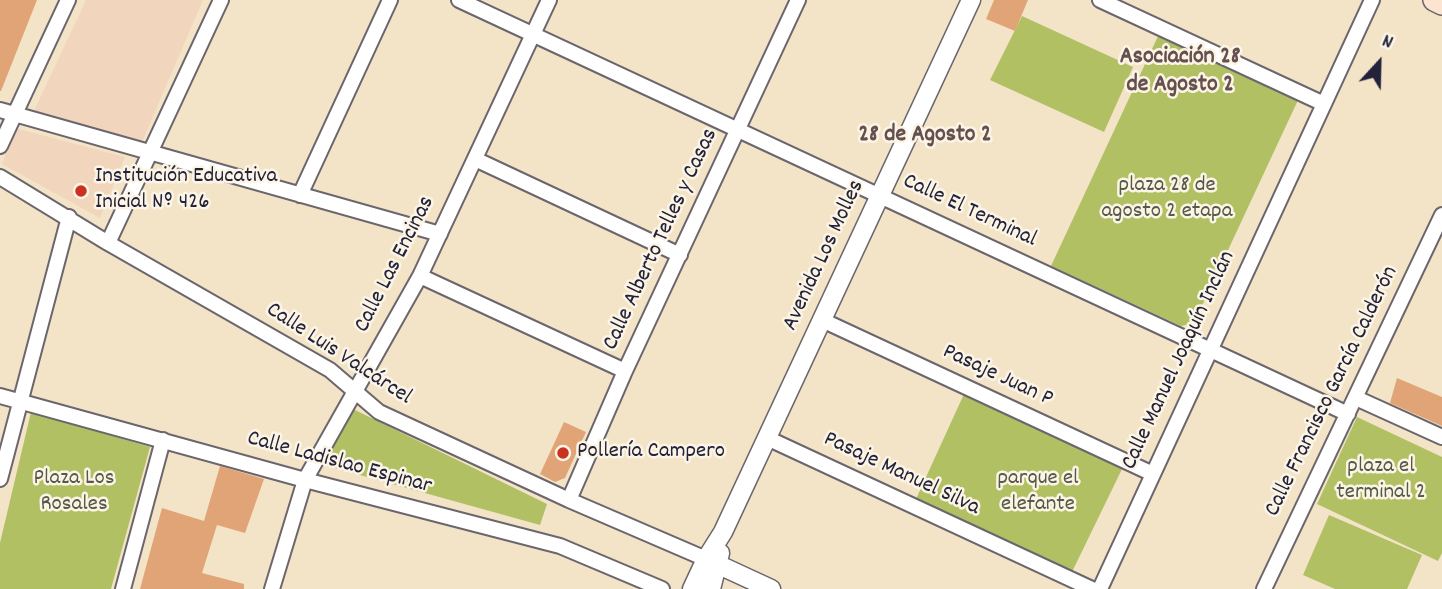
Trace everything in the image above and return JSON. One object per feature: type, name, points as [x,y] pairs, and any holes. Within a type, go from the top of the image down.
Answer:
[{"type":"main road","points":[[1434,0],[1442,4]]},
{"type":"street","points":[[0,146],[7,112],[68,0]]},
{"type":"street","points":[[108,243],[221,0]]},
{"type":"street","points":[[300,194],[390,0]]},
{"type":"street","name":"Calle El Terminal","points":[[460,0],[1348,414]]},
{"type":"street","name":"Calle Las Encinas","points":[[272,589],[305,480],[420,276],[549,0]]},
{"type":"street","name":"Avenida Los Molles","points":[[692,589],[712,562],[723,532],[971,0]]},
{"type":"street","points":[[1100,0],[1324,104]]},
{"type":"street","name":"Calle Manuel Joaquín Inclán","points":[[1100,589],[1372,0]]},
{"type":"street","name":"Calle Alberto Telles y Casas","points":[[569,500],[794,1]]},
{"type":"street","points":[[7,112],[440,234]]},
{"type":"street","points":[[475,159],[680,254]]},
{"type":"street","name":"Calle Luis Valcárcel","points":[[0,177],[108,243],[330,370],[353,393],[379,412],[569,500],[712,562]]},
{"type":"street","name":"Calle Francisco García Calderón","points":[[1264,589],[1442,215]]},
{"type":"street","points":[[0,479],[69,217]]},
{"type":"street","points":[[420,276],[625,371]]},
{"type":"street","name":"Pasaje Juan P","points":[[822,320],[1153,474]]},
{"type":"street","name":"Calle Ladislao Espinar","points":[[0,396],[305,480],[560,546],[662,589]]},
{"type":"street","points":[[1356,398],[1442,437]]},
{"type":"street","name":"Pasaje Manuel Silva","points":[[767,438],[1092,589]]},
{"type":"street","points":[[123,589],[163,440]]},
{"type":"street","points":[[712,562],[771,589]]},
{"type":"street","name":"Avenida Los Molles","points":[[711,589],[712,562]]},
{"type":"shaded area","points":[[86,0],[203,0],[142,142],[34,111]]},
{"type":"shaded area","name":"Institución Educativa Inicial Nº 426","points":[[15,128],[125,157],[100,218],[2,164]]},
{"type":"green space","points":[[1022,16],[1133,67],[1104,132],[990,80]]},
{"type":"green space","name":"plaza 28 de agosto 2 etapa","points":[[1159,34],[1299,98],[1194,323],[1181,326],[1051,266]]},
{"type":"green space","name":"parque el elefante","points":[[964,394],[1123,467],[1071,574],[916,499]]},
{"type":"green space","points":[[353,409],[547,504],[540,525],[324,465]]},
{"type":"green space","name":"Plaza Los Rosales","points":[[31,412],[150,447],[111,589],[0,589],[0,543]]},
{"type":"green space","name":"plaza el terminal 2","points":[[1357,417],[1442,457],[1442,553],[1438,561],[1317,504]]},
{"type":"green space","points":[[1329,515],[1422,555],[1407,589],[1335,589],[1303,575]]},
{"type":"building","points":[[0,0],[37,0],[1,91],[0,91]]},
{"type":"building","points":[[994,0],[1028,0],[1015,31],[986,19]]},
{"type":"building","points":[[1397,378],[1442,397],[1442,426],[1390,403]]},
{"type":"building","name":"Pollería Campero","points":[[564,422],[586,432],[565,478],[555,482],[540,474]]},
{"type":"building","points":[[220,466],[264,479],[245,533],[217,525],[202,573],[244,584],[244,589],[140,589],[162,508],[204,521]]},
{"type":"place","name":"Institución Educativa Inicial Nº 426","points":[[81,191]]},
{"type":"place","name":"Pollería Campero","points":[[563,453]]},
{"type":"district","name":"Asociación 28 de Agosto 2","points":[[1180,73]]},
{"type":"district","name":"28 de Agosto 2","points":[[925,137]]}]
